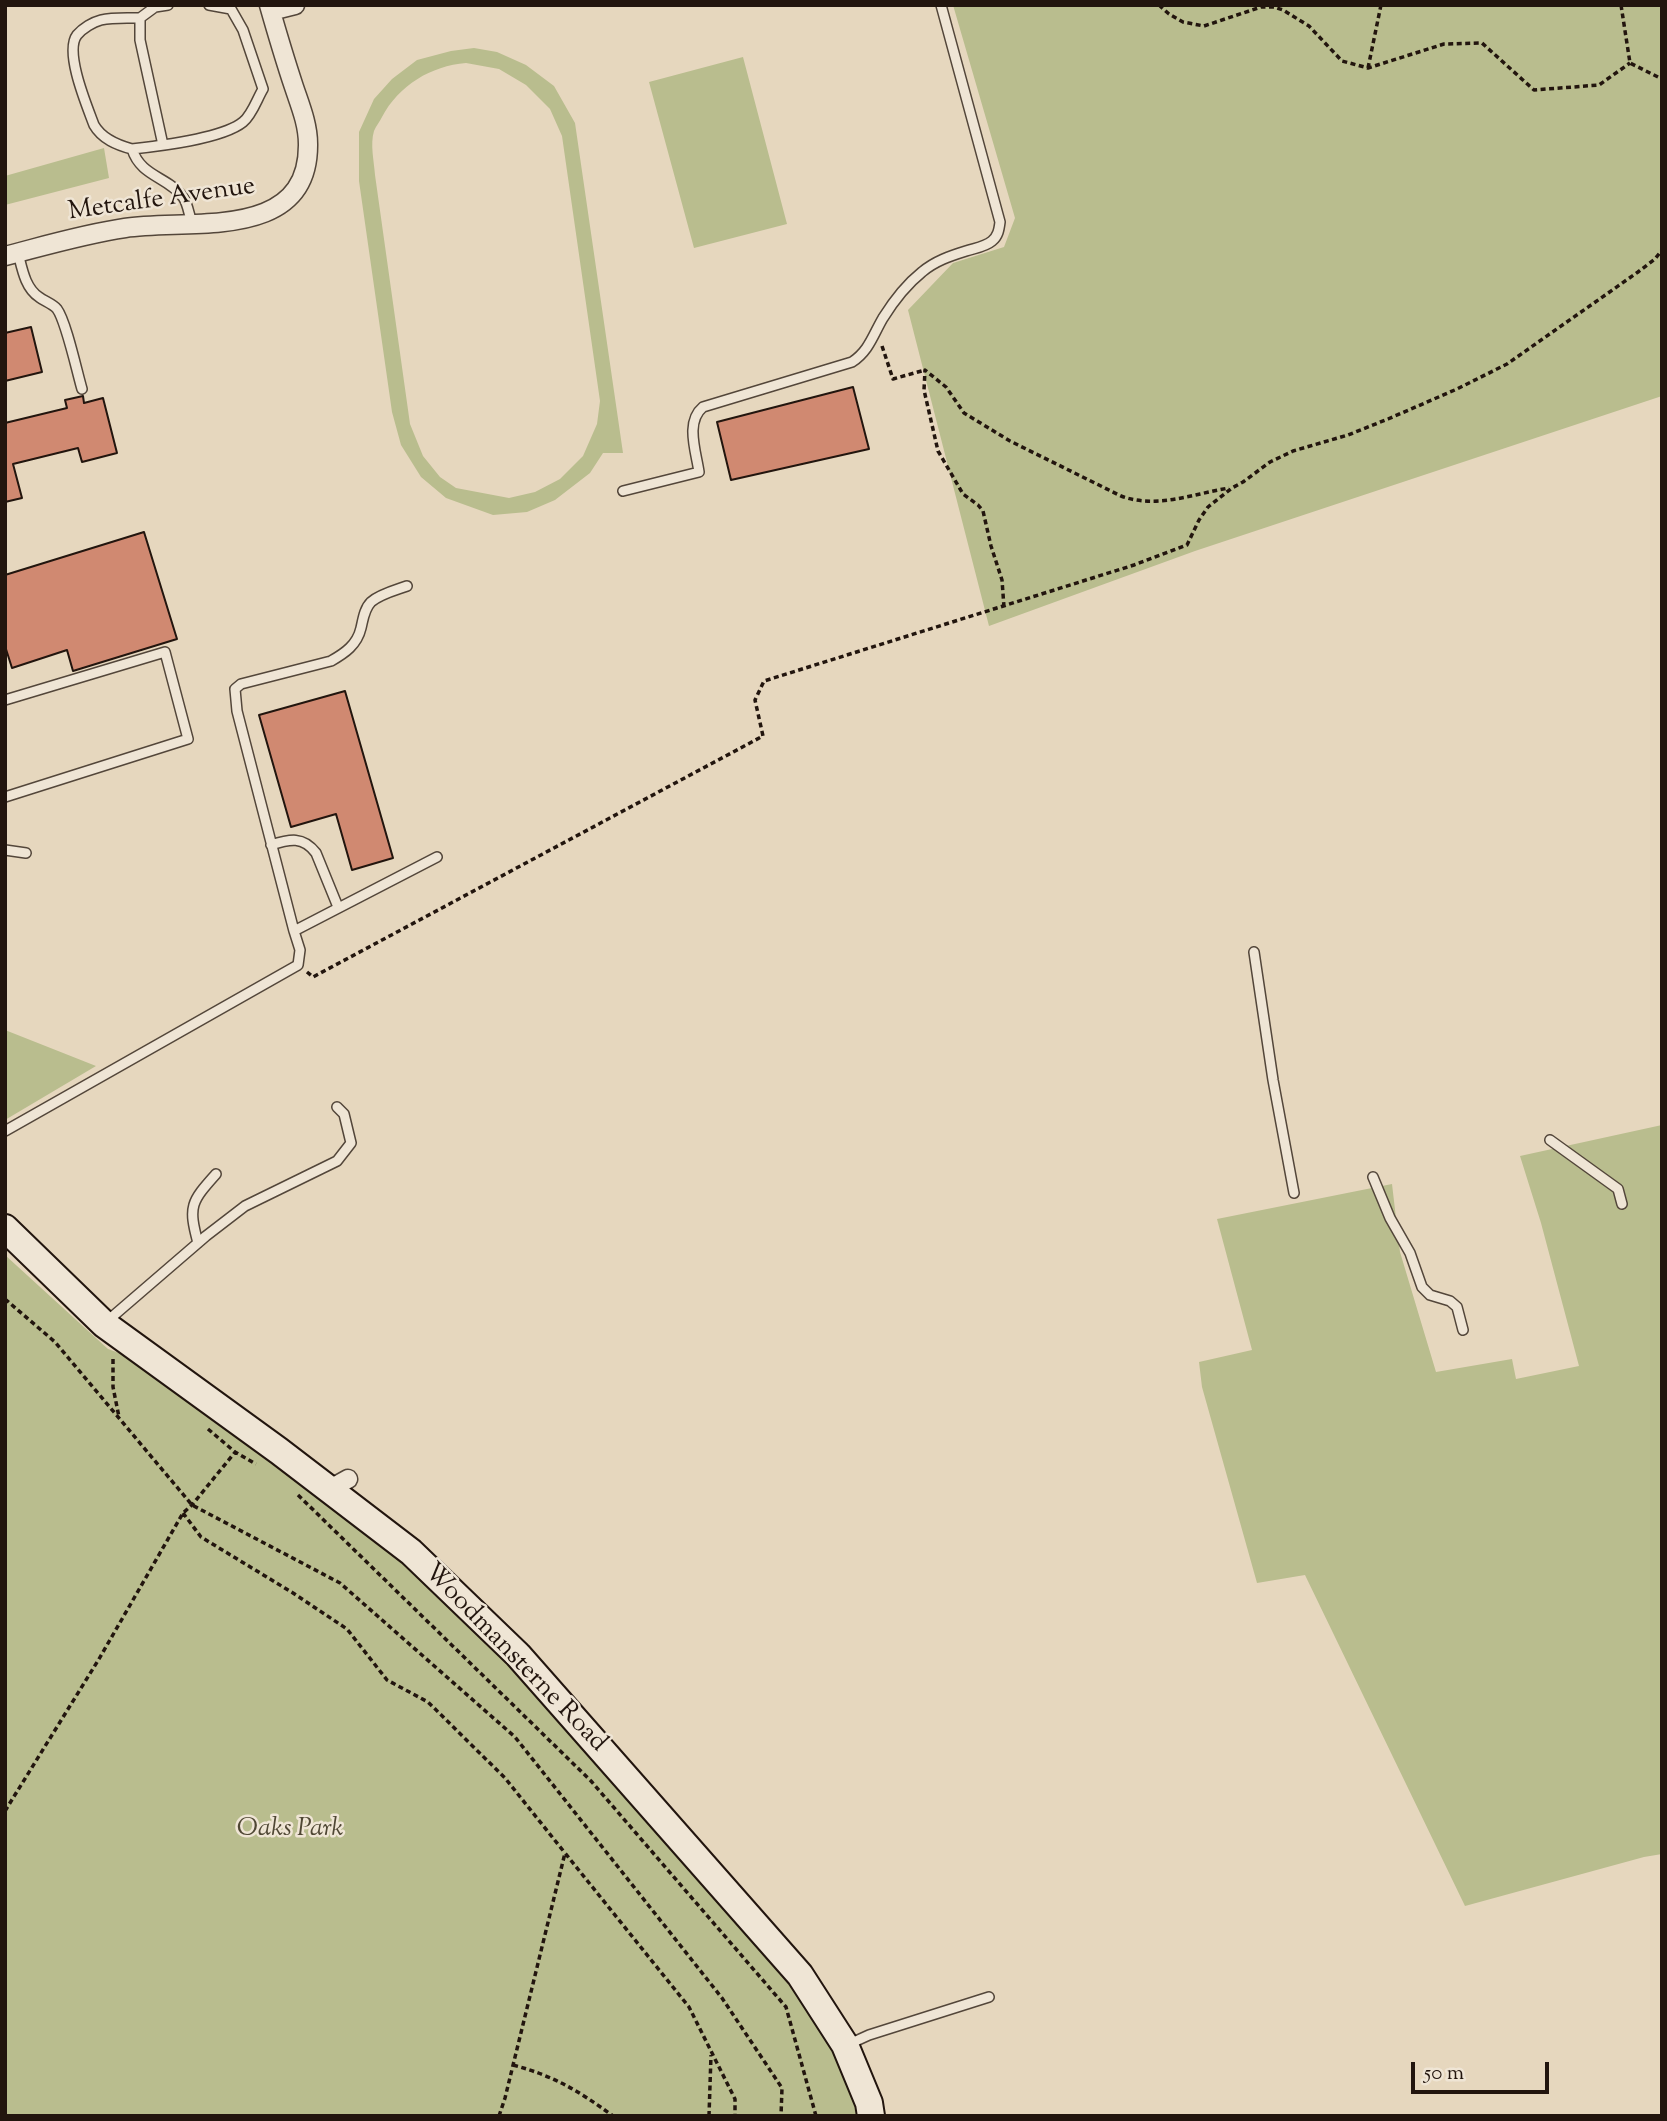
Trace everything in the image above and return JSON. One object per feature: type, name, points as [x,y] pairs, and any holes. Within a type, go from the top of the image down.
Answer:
[{"type":"main road","name":"Woodmansterne Road","points":[[5,1228],[104,1324],[339,1484],[518,1655],[800,1975],[845,2045],[869,2103],[871,2116]]},
{"type":"street","points":[[270,8],[295,5]]},
{"type":"street","name":"Metcalfe Avenue","points":[[12,255],[125,228],[242,220],[270,212],[290,197],[304,171],[308,137],[270,8]]},
{"type":"lane","points":[[168,5],[156,7],[140,18],[101,20],[88,25],[76,36],[73,49],[76,71],[94,125],[105,138],[119,146],[132,149],[163,145],[230,130],[245,121],[263,89],[243,30],[231,9],[209,5]]},
{"type":"lane","points":[[623,491],[699,472],[692,426],[694,418],[703,407],[852,362],[871,344],[884,317],[908,285],[924,270],[945,258],[994,240],[999,232],[1000,222],[941,5]]},
{"type":"lane","points":[[140,18],[140,40],[163,145]]},
{"type":"lane","points":[[132,149],[140,167],[177,190],[185,199],[192,223]]},
{"type":"lane","points":[[12,255],[35,295],[57,309],[82,389]]},
{"type":"lane","points":[[5,1130],[298,965],[300,950],[237,711],[235,689],[242,684],[331,661],[352,646],[371,602],[407,586]]},
{"type":"lane","points":[[5,700],[164,652],[188,739],[5,797]]},
{"type":"lane","points":[[271,845],[295,839],[311,846],[338,907]]},
{"type":"lane","points":[[5,850],[26,853]]},
{"type":"lane","points":[[294,931],[437,857]]},
{"type":"lane","points":[[1254,952],[1273,1080],[1294,1193]]},
{"type":"lane","points":[[104,1324],[245,1206],[337,1161],[351,1143],[344,1114],[337,1107]]},
{"type":"lane","points":[[1550,1140],[1618,1189],[1622,1204]]},
{"type":"lane","points":[[198,1243],[191,1218],[195,1198],[216,1174]]},
{"type":"lane","points":[[1373,1177],[1390,1218],[1410,1253],[1422,1287],[1430,1296],[1450,1301],[1457,1307],[1463,1330]]},
{"type":"lane","points":[[845,2045],[989,1997]]},
{"type":"path","points":[[1159,5],[1183,22],[1204,26],[1261,7],[1274,7],[1296,16],[1309,26],[1342,61],[1367,68],[1444,44],[1482,43],[1534,90],[1599,85],[1630,63]]},
{"type":"path","points":[[1367,68],[1381,5]]},
{"type":"path","points":[[1622,5],[1630,63]]},
{"type":"path","points":[[1630,63],[1662,79]]},
{"type":"path","points":[[298,965],[313,977],[763,736],[755,700],[764,681],[1004,607],[1187,545],[1208,508],[1232,488],[1279,457],[1388,419],[1457,389],[1507,363],[1638,272],[1662,250]]},
{"type":"path","points":[[877,330],[893,379],[925,370]]},
{"type":"path","points":[[925,370],[946,387],[964,414],[1010,441],[1133,501],[1160,502],[1232,488]]},
{"type":"path","points":[[925,370],[924,390],[938,451],[963,494],[983,512],[1002,580],[1004,607]]},
{"type":"path","points":[[5,1299],[55,1342],[192,1505],[340,1583],[515,1737],[722,1998],[782,2088],[781,2116]]},
{"type":"path","points":[[113,1350],[113,1387],[119,1419]]},
{"type":"path","points":[[5,1811],[100,1659],[183,1513],[236,1452],[265,1470]]},
{"type":"path","points":[[293,1491],[591,1781],[786,2007],[816,2116]]},
{"type":"path","points":[[183,1513],[201,1537],[293,1592],[347,1629],[387,1680],[428,1702],[505,1778],[690,2007],[735,2099],[735,2116]]},
{"type":"path","points":[[499,2116],[565,1853]]},
{"type":"path","points":[[709,2116],[711,2051]]},
{"type":"path","points":[[513,2065],[542,2073],[584,2094],[613,2116]]},
{"type":"green space","points":[[953,5],[1662,5],[1662,396],[1195,551],[989,626],[908,310],[953,263],[1004,247],[1015,218]]},
{"type":"green space","points":[[474,48],[497,52],[526,65],[554,86],[575,123],[623,453],[603,453],[590,473],[555,500],[527,512],[493,515],[446,498],[421,477],[401,445],[392,412],[359,181],[359,132],[374,99],[392,79],[417,60]],"holes":[[[466,63],[499,69],[526,85],[550,109],[562,136],[600,401],[597,424],[583,456],[560,479],[535,492],[509,498],[456,488],[440,477],[423,456],[410,424],[372,147],[374,131],[389,106],[397,95],[417,79],[440,68]]]},
{"type":"green space","points":[[743,57],[787,224],[694,248],[649,82]]},
{"type":"green space","points":[[104,148],[109,178],[5,205],[5,176]]},
{"type":"green space","points":[[5,1030],[96,1066],[5,1120]]},
{"type":"green space","points":[[1662,1125],[1662,1854],[1465,1906],[1305,1575],[1257,1583],[1202,1387],[1199,1362],[1252,1350],[1217,1219],[1392,1184],[1400,1252],[1436,1372],[1512,1359],[1516,1379],[1579,1366],[1520,1156]]},
{"type":"green space","name":"Oaks Park","points":[[5,1255],[108,1349],[141,1361],[411,1552],[800,1975],[871,2116],[5,2116]]},
{"type":"building","points":[[31,327],[42,372],[5,381],[5,333]]},
{"type":"building","points":[[853,387],[869,449],[731,480],[717,422]]},
{"type":"building","points":[[83,396],[84,403],[103,398],[117,453],[82,462],[78,448],[13,464],[22,498],[5,502],[5,423],[67,408],[65,400]]},
{"type":"building","points":[[144,532],[177,639],[73,671],[67,650],[12,668],[5,646],[5,575]]},
{"type":"building","points":[[345,691],[393,858],[352,870],[336,814],[291,827],[259,715]]}]
